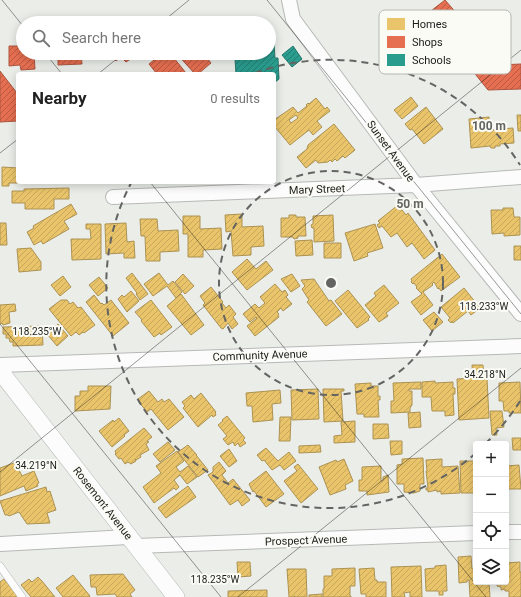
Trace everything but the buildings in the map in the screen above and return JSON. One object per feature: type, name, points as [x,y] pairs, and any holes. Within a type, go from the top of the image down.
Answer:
[{"type":"street","name":"Sunset Avenue","points":[[289,0],[293,19],[416,185],[521,314]]},
{"type":"street","name":"Mary Street","points":[[113,197],[416,185],[521,177]]},
{"type":"street","name":"Community Avenue","points":[[0,365],[521,346]]},
{"type":"street","name":"Rosemont Avenue","points":[[0,372],[176,597]]},
{"type":"street","points":[[509,532],[521,532]]},
{"type":"street","name":"Prospect Avenue","points":[[0,544],[473,533]]},
{"type":"lane","points":[[0,566],[22,597]]}]
